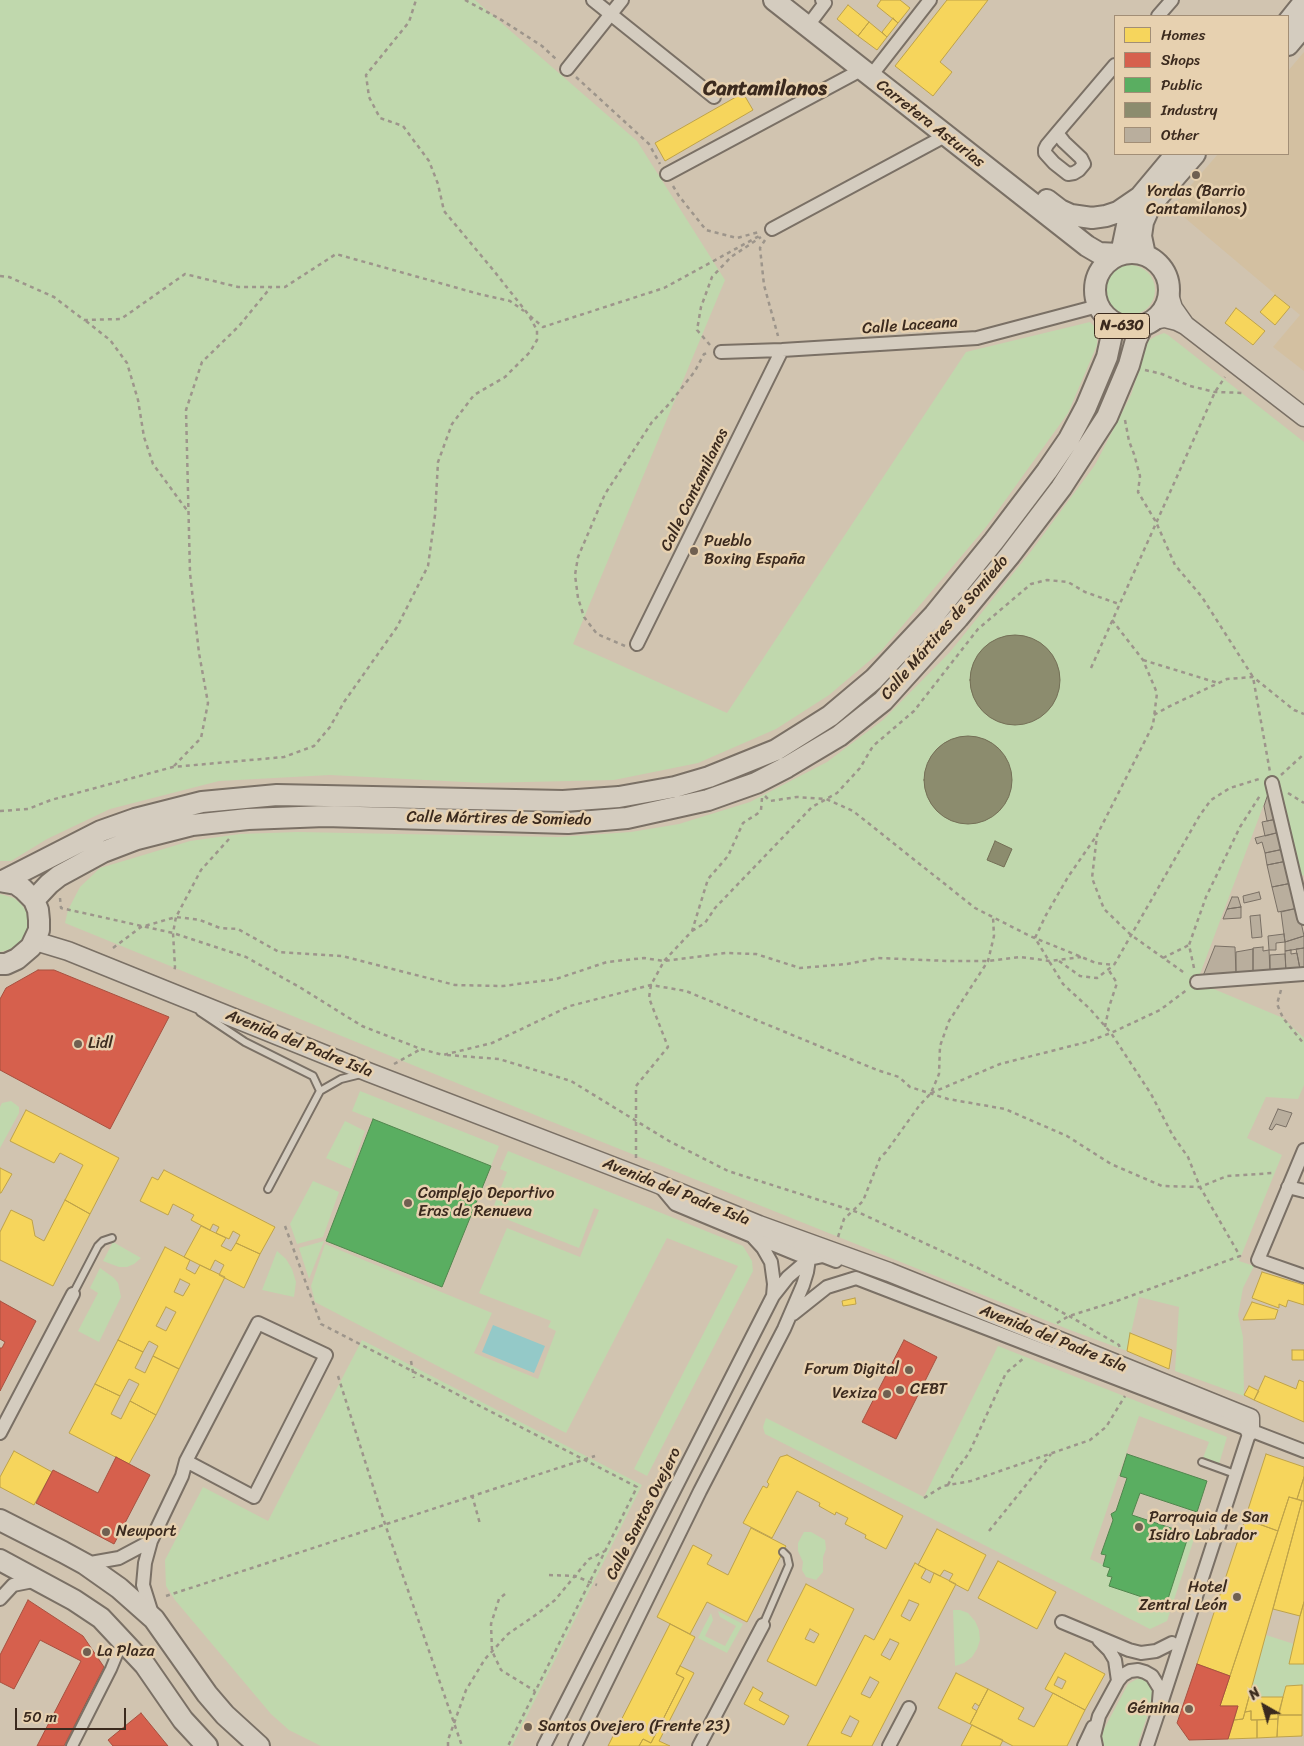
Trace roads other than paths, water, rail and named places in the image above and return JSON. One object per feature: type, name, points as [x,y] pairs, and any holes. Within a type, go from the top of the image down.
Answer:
[{"type":"main road","name":"Carretera Asturias","points":[[774,0],[865,74],[1086,246],[1099,253],[1120,254]]},
{"type":"main road","points":[[1289,21],[1304,2]]},
{"type":"main road","points":[[1289,44],[1304,26]]},
{"type":"main road","points":[[1120,254],[1130,212],[1175,155]]},
{"type":"main road","points":[[1097,276],[1106,263],[1120,254],[1137,252],[1145,254],[1141,236],[1143,222],[1150,206],[1194,155]]},
{"type":"main road","points":[[978,161],[998,165],[1060,210],[1071,215],[1092,218],[1106,216],[1118,212],[1140,197]]},
{"type":"main road","name":"Carretera Asturias","points":[[1086,246],[1095,262],[1097,276]]},
{"type":"main road","name":"N-630","points":[[1145,254],[1156,261],[1164,271],[1173,308],[1185,325]]},
{"type":"main road","name":"N-630","points":[[1097,276],[1094,286],[1095,296],[1104,314],[1121,326],[1132,327],[1165,318],[1185,325]]},
{"type":"main road","name":"N-630","points":[[1148,322],[1161,313],[1169,296]]},
{"type":"main road","name":"Calle Mártires de Somiedo","points":[[2,881],[101,831],[135,819],[202,802],[277,795],[562,801],[619,797],[675,787],[709,777],[776,750],[830,716],[874,679],[934,615],[994,541],[1047,471],[1086,407],[1106,357],[1112,334],[1104,314]]},
{"type":"main road","name":"Calle Mártires de Somiedo","points":[[34,900],[59,876],[103,852],[137,839],[192,824],[248,818],[325,816],[568,823],[627,818],[708,800],[756,783],[787,768],[838,736],[883,701],[958,618],[1010,555],[1061,488],[1107,417],[1129,365],[1136,340],[1148,322]]},
{"type":"main road","points":[[1185,325],[1304,417]]},
{"type":"main road","points":[[0,964],[16,959],[31,947],[35,941],[39,920],[34,900],[23,888],[16,884],[2,881]]},
{"type":"main road","name":"Avenida del Padre Isla","points":[[35,941],[68,951],[368,1072],[656,1183],[756,1230],[889,1272],[1250,1418],[1250,1431]]},
{"type":"main road","points":[[0,1520],[85,1564],[119,1588],[154,1619],[207,1694],[225,1715],[259,1746]]},
{"type":"main road","points":[[0,1560],[74,1600],[101,1618],[145,1665],[183,1720],[207,1746]]},
{"type":"street","points":[[593,0],[714,97]]},
{"type":"street","points":[[566,68],[622,0]]},
{"type":"street","points":[[807,27],[825,3],[822,0]]},
{"type":"street","points":[[667,174],[865,74],[930,0]]},
{"type":"street","points":[[1159,15],[1172,0]]},
{"type":"street","points":[[1057,133],[1114,66]]},
{"type":"street","points":[[772,228],[945,136]]},
{"type":"street","name":"Calle Laceana","points":[[721,352],[977,338],[1104,314]]},
{"type":"street","name":"Calle Cantamilanos","points":[[637,644],[782,350]]},
{"type":"street","points":[[1272,783],[1304,918]]},
{"type":"street","points":[[1197,982],[1304,974]]},
{"type":"street","points":[[1304,1150],[1258,1260],[1304,1276]]},
{"type":"street","points":[[1288,1187],[1304,1191]]},
{"type":"street","points":[[575,1746],[700,1491],[789,1318],[803,1285],[809,1259],[804,1248],[756,1230]]},
{"type":"street","name":"Calle Santos Ovejero","points":[[756,1230],[771,1262],[774,1284],[773,1296]]},
{"type":"street","points":[[809,1259],[823,1256],[868,1274],[889,1272]]},
{"type":"street","points":[[809,1259],[851,1279],[1250,1431],[1264,1434],[1304,1451]]},
{"type":"street","name":"Calle Santos Ovejero","points":[[544,1746],[773,1296],[788,1277],[809,1259]]},
{"type":"street","points":[[789,1318],[827,1287],[851,1279]]},
{"type":"street","points":[[0,1433],[73,1294]]},
{"type":"street","points":[[154,1619],[143,1585],[145,1563],[151,1541],[182,1476],[186,1461],[258,1323],[326,1355],[254,1496],[186,1461]]},
{"type":"street","points":[[1147,1746],[1250,1431]]},
{"type":"street","points":[[85,1564],[119,1558],[151,1541]]},
{"type":"street","points":[[0,1599],[13,1585],[39,1580]]},
{"type":"street","points":[[1062,1622],[1129,1650],[1141,1653],[1156,1651],[1172,1643]]},
{"type":"street","points":[[699,1746],[763,1625]]},
{"type":"street","points":[[1138,1670],[1172,1643],[1185,1629]]},
{"type":"street","points":[[1094,1636],[1110,1650],[1116,1660],[1118,1681]]},
{"type":"street","points":[[72,1746],[111,1669],[123,1640]]},
{"type":"street","points":[[1084,1746],[1118,1681],[1130,1671],[1138,1670],[1145,1672],[1157,1682],[1160,1689],[1158,1713]]},
{"type":"street","points":[[889,1746],[909,1708]]},
{"type":"street","points":[[1096,1746],[1094,1736],[1099,1716]]},
{"type":"lane","points":[[171,993],[245,1042],[313,1076],[320,1090]]},
{"type":"lane","points":[[268,1189],[320,1090],[341,1079],[368,1072]]},
{"type":"lane","points":[[73,1294],[98,1246],[107,1238],[112,1238]]},
{"type":"lane","points":[[1202,1462],[1235,1474]]},
{"type":"lane","points":[[763,1625],[789,1565],[787,1556],[783,1552]]},
{"type":"water","points":[[493,1325],[545,1346],[534,1373],[482,1352]]},
{"type":"place","name":"Yordas (Barrio Cantamilanos)","points":[[1196,175]]},
{"type":"place","name":"Pueblo Boxing España","points":[[694,551]]},
{"type":"place","name":"Lidl","points":[[78,1044]]},
{"type":"place","name":"Complejo Deportivo Eras de Renueva","points":[[408,1203]]},
{"type":"place","name":"Forum Digital","points":[[909,1370]]},
{"type":"place","name":"CEBT","points":[[900,1390]]},
{"type":"place","name":"Vexiza","points":[[887,1394]]},
{"type":"place","name":"Parroquia de San Isidro Labrador","points":[[1139,1527]]},
{"type":"place","name":"Newport","points":[[106,1532]]},
{"type":"place","name":"Hotel Zentral León","points":[[1237,1597]]},
{"type":"place","name":"La Plaza","points":[[87,1652]]},
{"type":"place","name":"Gémina","points":[[1189,1709]]},
{"type":"place","name":"Santos Ovejero (Frente 23)","points":[[528,1727]]},
{"type":"district","name":"Cantamilanos","points":[[765,90]]}]
